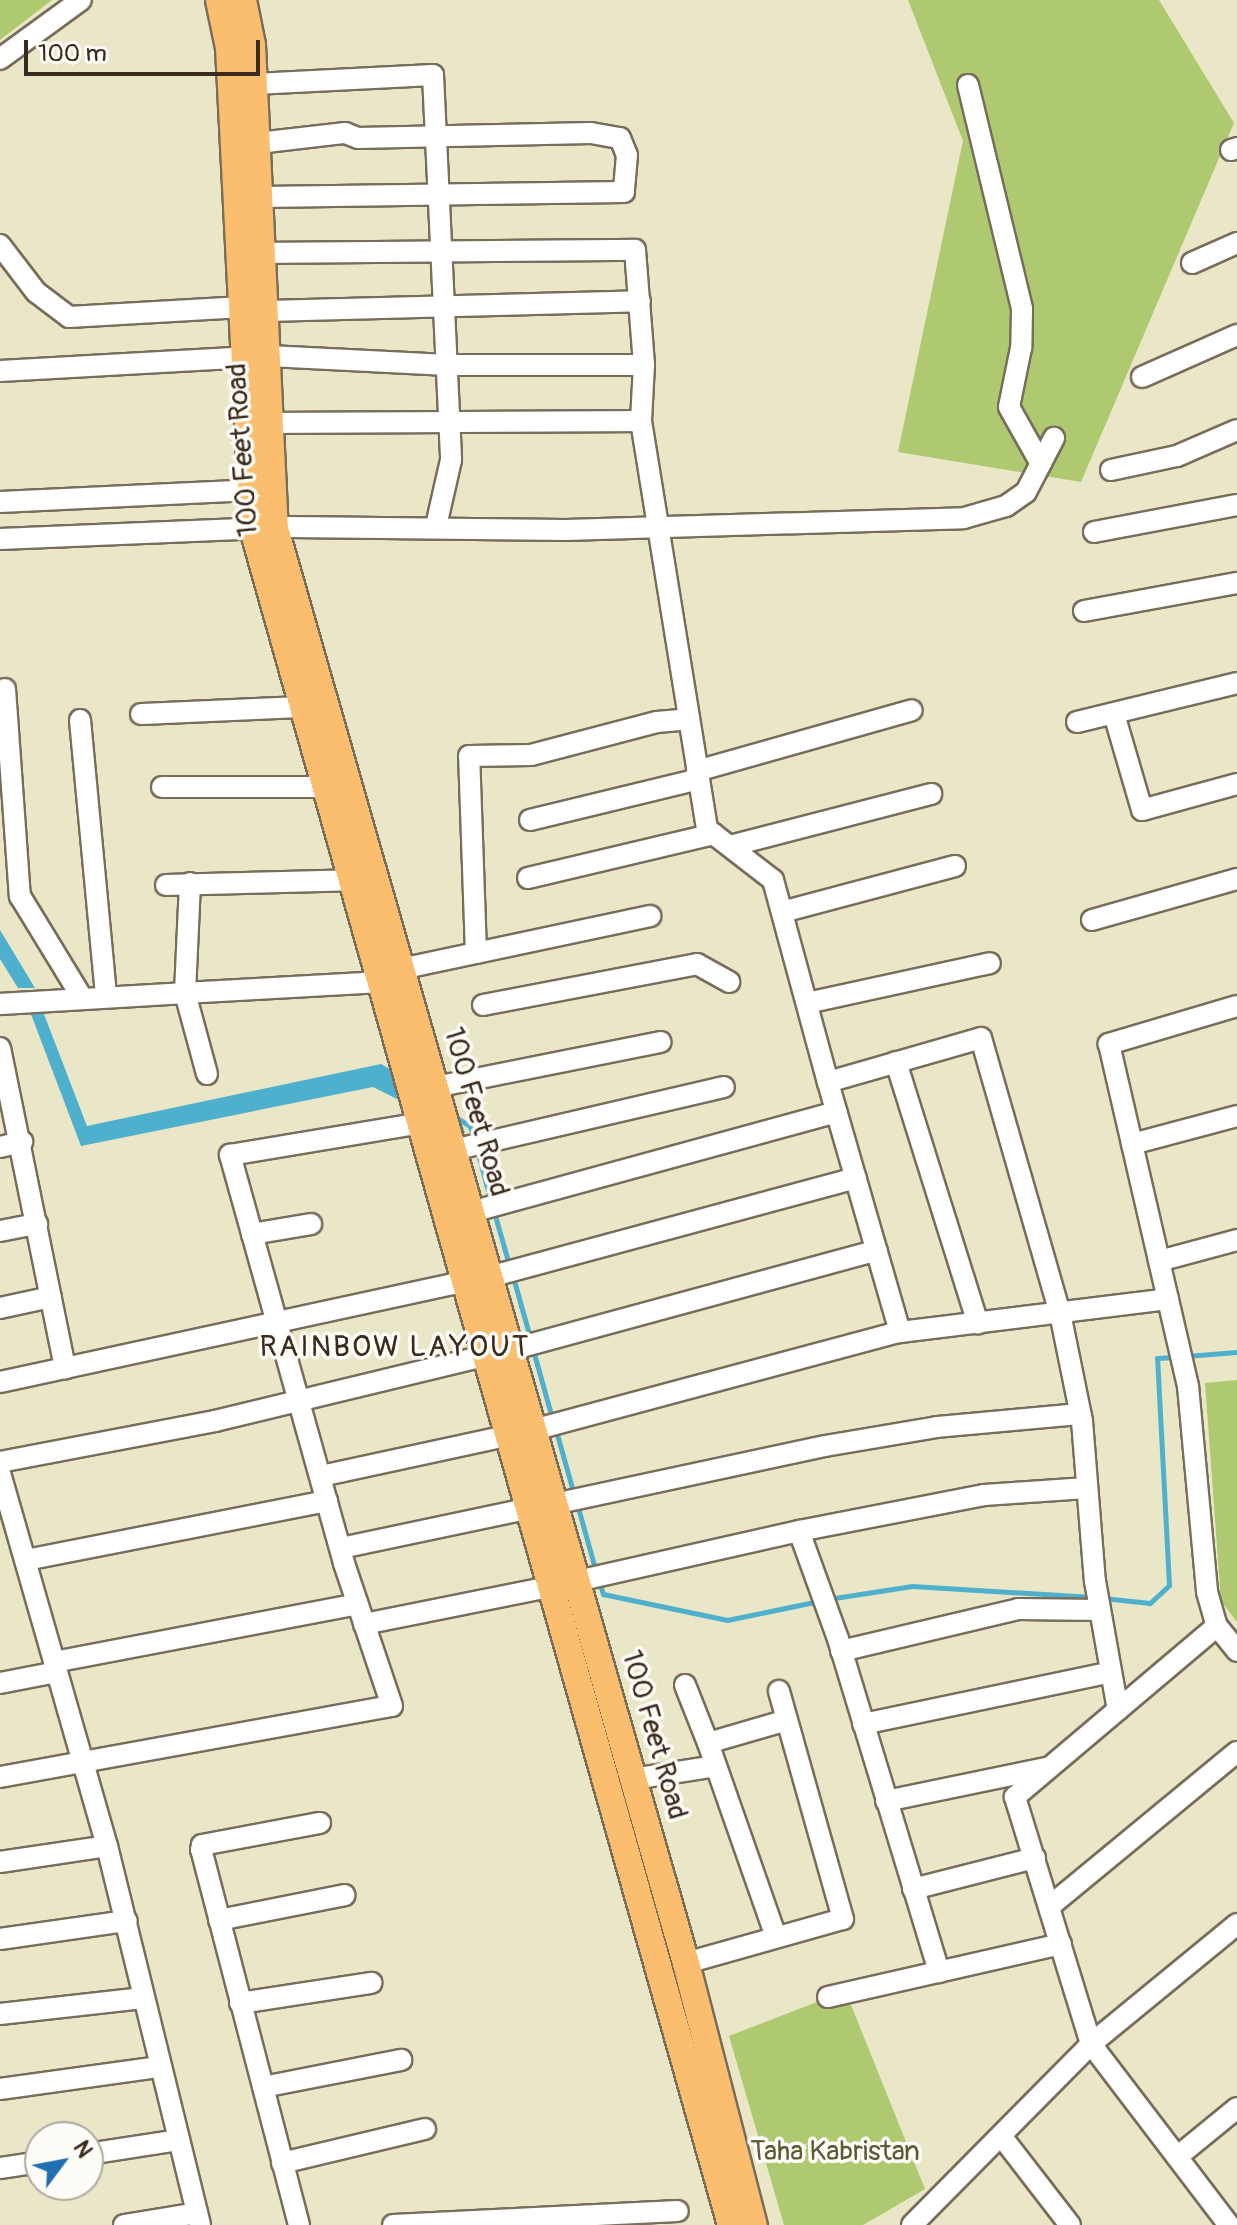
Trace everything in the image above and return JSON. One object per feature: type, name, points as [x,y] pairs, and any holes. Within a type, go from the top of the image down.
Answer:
[{"type":"main road","name":"100 Feet Road","points":[[219,0],[229,48],[255,309],[258,356],[252,490],[411,1044],[421,1123],[442,1153],[471,1212],[478,1279]]},
{"type":"main road","name":"100 Feet Road","points":[[243,0],[254,84],[264,253],[255,309]]},
{"type":"main road","name":"100 Feet Road","points":[[258,356],[273,423],[264,529],[302,707],[351,880],[391,976]]},
{"type":"main road","name":"100 Feet Road","points":[[411,1044],[435,1087],[442,1153],[565,1584],[731,2225]]},
{"type":"main road","name":"100 Feet Road","points":[[565,1584],[633,1779],[686,1963],[754,2225]]},
{"type":"street","points":[[0,59],[81,0]]},
{"type":"street","points":[[254,84],[433,75],[451,423],[450,470],[436,526]]},
{"type":"street","points":[[968,85],[1022,309],[1021,348],[1009,407],[1041,464]]},
{"type":"street","points":[[258,143],[345,133],[358,138],[370,134],[436,138],[591,133],[620,138],[627,155],[624,192],[261,197]]},
{"type":"street","points":[[1192,263],[1237,243]]},
{"type":"street","points":[[0,245],[36,292],[69,317],[255,309],[447,309],[640,301]]},
{"type":"street","points":[[264,253],[635,250],[644,365],[641,421],[707,829],[773,880],[900,1332]]},
{"type":"street","points":[[1142,377],[1237,335]]},
{"type":"street","points":[[0,371],[258,356],[448,365],[644,365]]},
{"type":"street","points":[[273,423],[641,421]]},
{"type":"street","points":[[1111,470],[1177,456],[1237,430]]},
{"type":"street","points":[[0,539],[264,529],[964,518],[1006,506],[1026,492],[1054,438]]},
{"type":"street","points":[[0,502],[252,490]]},
{"type":"street","points":[[1094,532],[1237,505]]},
{"type":"street","points":[[1084,611],[1237,583]]},
{"type":"street","points":[[1077,722],[1237,683]]},
{"type":"street","points":[[5,689],[20,896],[81,996]]},
{"type":"street","points":[[141,714],[302,707]]},
{"type":"street","points":[[530,820],[698,775],[912,710]]},
{"type":"street","points":[[1114,714],[1142,810],[1237,784]]},
{"type":"street","points":[[476,953],[469,756],[531,755],[657,722],[689,719]]},
{"type":"street","points":[[80,720],[106,996]]},
{"type":"street","points":[[162,787],[325,787]]},
{"type":"street","points":[[528,878],[931,794]]},
{"type":"street","points":[[782,912],[955,866]]},
{"type":"street","points":[[1092,920],[1237,879]]},
{"type":"street","points":[[166,885],[351,880]]},
{"type":"street","points":[[190,883],[185,993],[207,1074]]},
{"type":"street","points":[[0,1004],[391,976],[476,953],[650,916]]},
{"type":"street","points":[[807,1003],[990,963]]},
{"type":"street","points":[[483,1005],[697,964],[729,982]]},
{"type":"street","points":[[1237,1006],[1109,1044],[1188,1386],[1207,1592],[1217,1626],[1237,1651]]},
{"type":"street","points":[[828,1082],[981,1038],[1060,1313],[1080,1414],[1100,1610],[1118,1710]]},
{"type":"street","points":[[435,1087],[661,1042]]},
{"type":"street","points":[[2,1059],[22,1142],[65,1368]]},
{"type":"street","points":[[896,1062],[978,1323]]},
{"type":"street","points":[[442,1153],[724,1087]]},
{"type":"street","points":[[471,1212],[837,1112]]},
{"type":"street","points":[[1132,1144],[1237,1116]]},
{"type":"street","points":[[0,1777],[392,1706],[327,1501],[230,1155],[421,1123]]},
{"type":"street","points":[[0,1147],[22,1142]]},
{"type":"street","points":[[0,1382],[276,1319],[478,1279],[856,1178]]},
{"type":"street","points":[[0,1231],[37,1224]]},
{"type":"street","points":[[252,1234],[311,1224]]},
{"type":"street","points":[[1159,1261],[1237,1240]]},
{"type":"street","points":[[0,1462],[300,1399],[499,1352],[877,1250]]},
{"type":"street","points":[[0,1308],[51,1297]]},
{"type":"street","points":[[321,1476],[522,1432],[900,1332],[1168,1299]]},
{"type":"street","points":[[341,1548],[853,1441],[1080,1414]]},
{"type":"street","points":[[0,1473],[127,1921],[159,2067],[198,2219],[124,2225]]},
{"type":"street","points":[[0,1683],[56,1667],[361,1614],[565,1584],[799,1531],[984,1495],[1087,1488]]},
{"type":"street","points":[[26,1560],[327,1501]]},
{"type":"street","points":[[799,1531],[841,1651],[939,1972]]},
{"type":"street","points":[[841,1651],[1018,1609],[1100,1610]]},
{"type":"street","points":[[1217,1626],[1015,1797],[1091,2044],[1229,2225]]},
{"type":"street","points":[[863,1724],[1111,1672]]},
{"type":"street","points":[[685,1685],[776,1937]]},
{"type":"street","points":[[686,1963],[843,1919],[779,1691]]},
{"type":"street","points":[[708,1743],[787,1720]]},
{"type":"street","points":[[1050,1906],[1237,1752]]},
{"type":"street","points":[[633,1779],[716,1766]]},
{"type":"street","points":[[886,1801],[1050,1768]]},
{"type":"street","points":[[299,2225],[202,1845],[320,1823]]},
{"type":"street","points":[[0,1862],[107,1846]]},
{"type":"street","points":[[913,1889],[1035,1858]]},
{"type":"street","points":[[219,1920],[345,1895]]},
{"type":"street","points":[[0,1939],[127,1921]]},
{"type":"street","points":[[912,2225],[1091,2044],[1237,1924]]},
{"type":"street","points":[[828,1997],[1061,1944]]},
{"type":"street","points":[[240,2003],[371,1983]]},
{"type":"street","points":[[0,2014],[143,1998]]},
{"type":"street","points":[[263,2087],[401,2060]]},
{"type":"street","points":[[0,2089],[159,2067]]},
{"type":"street","points":[[1177,2157],[1237,2108]]},
{"type":"street","points":[[282,2163],[425,2129]]},
{"type":"street","points":[[1002,2137],[1070,2225]]},
{"type":"street","points":[[104,2152],[178,2140]]},
{"type":"street","points":[[0,2168],[24,2164]]},
{"type":"street","points":[[393,2225],[678,2211]]},
{"type":"green space","points":[[0,0],[52,0],[0,40]]},
{"type":"green space","points":[[908,0],[1159,0],[1234,123],[1081,482],[898,452],[963,141]]},
{"type":"green space","points":[[1237,1380],[1237,1622],[1221,1601],[1205,1383]]},
{"type":"green space","name":"Taha Kabristan","points":[[822,2000],[851,2005],[925,2189],[863,2225],[784,2225],[729,2036]]},
{"type":"water","points":[[0,930],[35,988],[18,988],[0,959]]},
{"type":"water","points":[[29,1009],[42,1009],[87,1126],[381,1064],[456,1106],[465,1133],[373,1087],[81,1146]]},
{"type":"waterway","points":[[454,1116],[470,1126],[474,1141]]},
{"type":"waterway","points":[[477,1150],[491,1202]]},
{"type":"waterway","points":[[494,1212],[510,1268]]},
{"type":"waterway","points":[[513,1277],[531,1341]]},
{"type":"waterway","points":[[533,1350],[552,1418]]},
{"type":"waterway","points":[[1186,1356],[1237,1352]]},
{"type":"waterway","points":[[1103,1598],[1150,1603],[1169,1585],[1157,1358],[1176,1357]]},
{"type":"waterway","points":[[555,1427],[574,1495]]},
{"type":"waterway","points":[[577,1504],[596,1572]]},
{"type":"waterway","points":[[599,1581],[603,1594],[727,1620],[819,1601]]},
{"type":"waterway","points":[[828,1599],[912,1586],[1093,1597]]},
{"type":"district","name":"RAINBOW LAYOUT","points":[[395,1347]]}]
